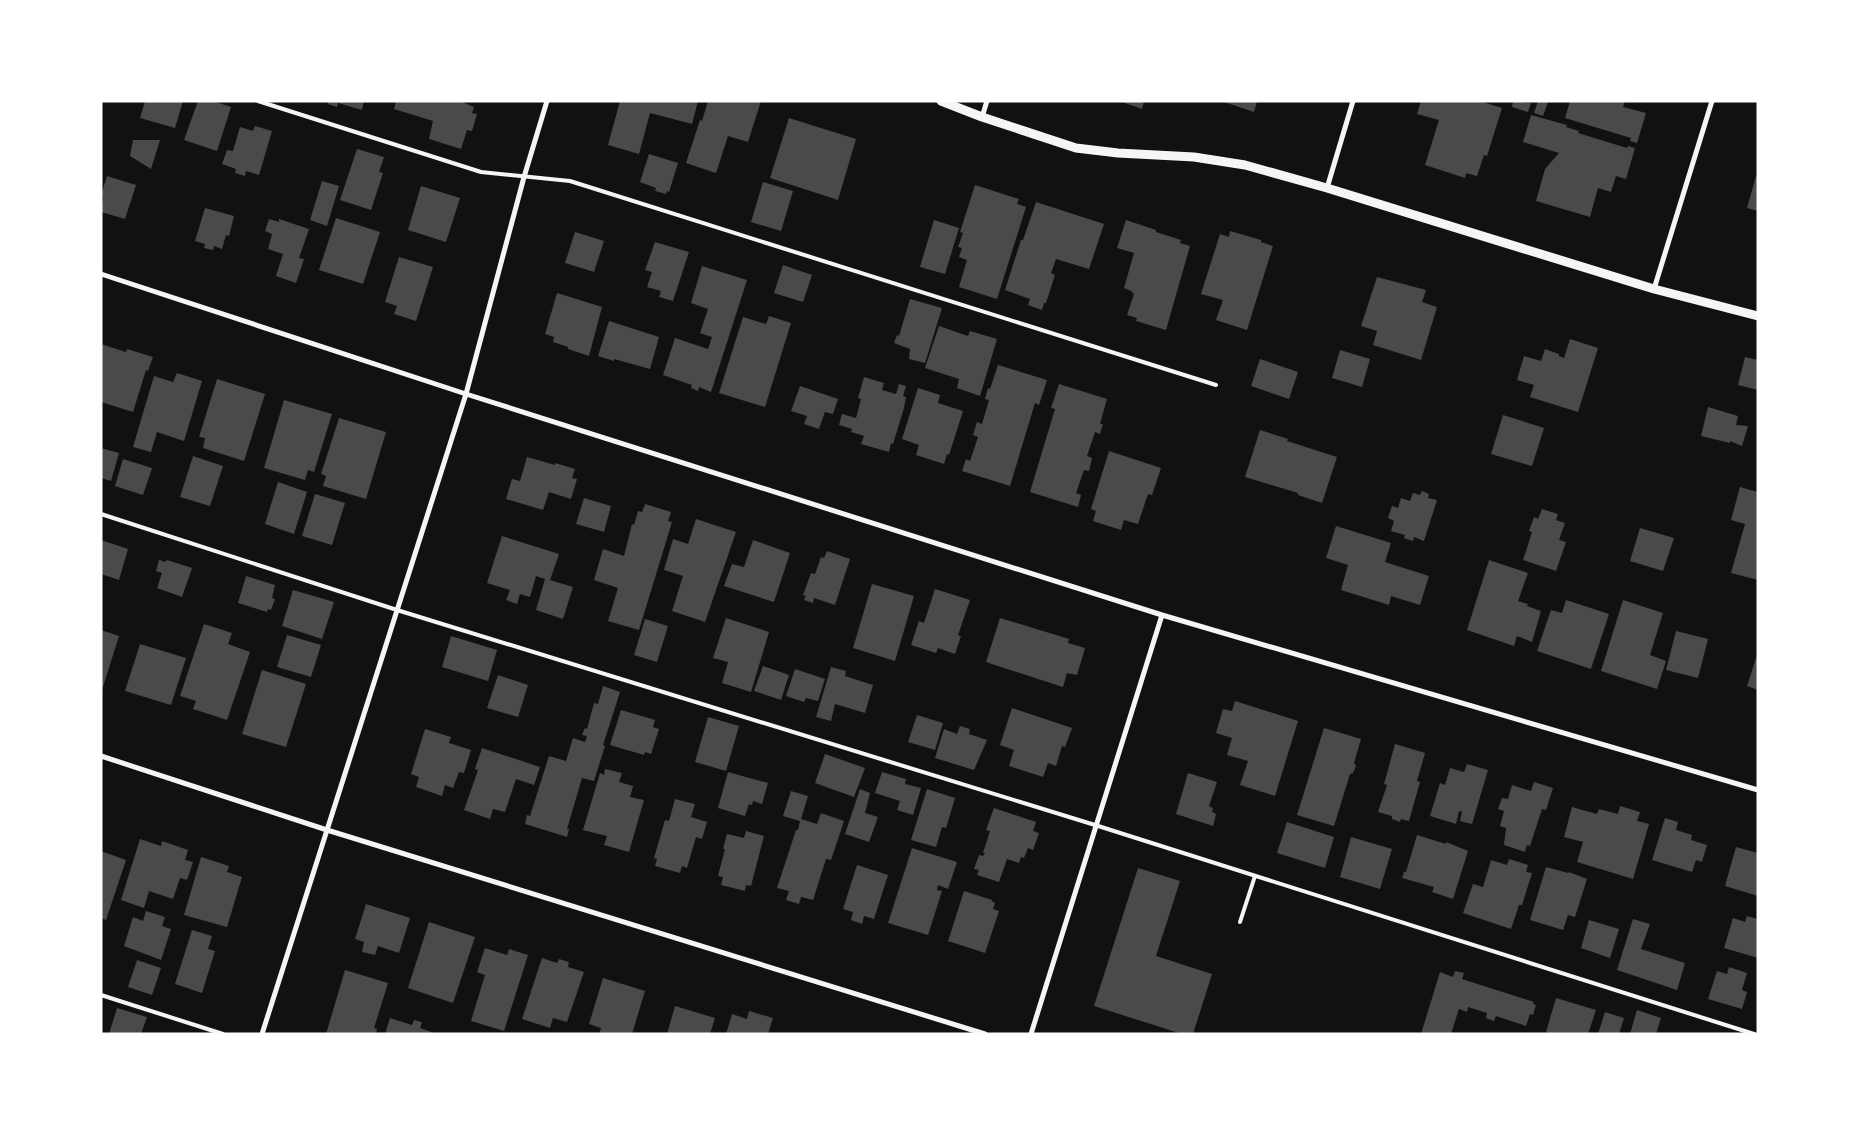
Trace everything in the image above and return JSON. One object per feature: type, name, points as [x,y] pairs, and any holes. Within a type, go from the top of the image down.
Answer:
[{"type":"street","points":[[262,1034],[466,394],[524,177],[547,101]]},
{"type":"street","points":[[941,101],[982,117],[1076,148],[1118,153],[1194,157],[1245,165],[1327,188],[1654,289],[1758,316]]},
{"type":"street","points":[[982,117],[987,101]]},
{"type":"street","points":[[1327,188],[1353,101]]},
{"type":"street","points":[[1654,289],[1712,101]]},
{"type":"street","points":[[101,274],[466,394],[1162,615],[1758,790]]},
{"type":"street","points":[[1031,1034],[1162,615]]},
{"type":"street","points":[[101,756],[327,830],[985,1034]]},
{"type":"lane","points":[[258,101],[482,172],[570,181],[1216,385]]},
{"type":"lane","points":[[101,514],[397,610],[1095,825],[1754,1034]]},
{"type":"lane","points":[[1240,922],[1255,876]]},
{"type":"lane","points":[[101,995],[223,1034]]},
{"type":"building","points":[[145,101],[183,101],[175,128],[140,118]]},
{"type":"building","points":[[198,101],[213,101],[231,107],[217,151],[184,140]]},
{"type":"building","points":[[329,101],[364,101],[362,110],[338,103],[337,107],[328,104]]},
{"type":"building","points":[[396,101],[460,101],[474,107],[472,113],[477,114],[472,131],[467,130],[461,149],[429,139],[433,121],[394,109]]},
{"type":"building","points":[[620,101],[698,101],[692,124],[650,113],[639,154],[608,145]]},
{"type":"building","points":[[708,101],[761,101],[748,142],[728,136],[716,173],[686,163]]},
{"type":"building","points":[[1119,101],[1144,101],[1142,109]]},
{"type":"building","points":[[1221,101],[1257,101],[1254,112]]},
{"type":"building","points":[[1421,101],[1479,101],[1502,108],[1487,156],[1484,155],[1477,176],[1466,173],[1465,178],[1425,165],[1439,120],[1417,114]]},
{"type":"building","points":[[1513,101],[1531,103],[1528,112],[1512,107]]},
{"type":"building","points":[[1538,101],[1548,102],[1543,116],[1534,113]]},
{"type":"building","points":[[1570,101],[1625,101],[1623,107],[1646,113],[1637,143],[1630,141],[1631,138],[1565,118]]},
{"type":"building","points":[[1531,115],[1567,125],[1566,127],[1579,131],[1578,133],[1627,148],[1628,146],[1635,148],[1626,179],[1616,176],[1611,192],[1598,188],[1590,217],[1536,201],[1545,169],[1559,153],[1523,142]]},
{"type":"building","points":[[789,118],[856,139],[838,200],[770,178]]},
{"type":"building","points":[[255,126],[272,131],[259,175],[246,171],[245,176],[235,173],[236,169],[222,164],[227,150],[233,151],[240,127],[253,131]]},
{"type":"building","points":[[133,140],[160,140],[151,169],[130,156]]},
{"type":"building","points":[[357,149],[384,157],[379,172],[383,173],[371,210],[340,200]]},
{"type":"building","points":[[649,154],[678,163],[669,192],[667,191],[666,194],[655,191],[656,188],[640,182]]},
{"type":"building","points":[[107,176],[136,185],[125,219],[101,212],[103,197],[101,195]]},
{"type":"building","points":[[1756,176],[1758,177],[1758,211],[1747,208]]},
{"type":"building","points":[[322,181],[339,186],[327,226],[310,220]]},
{"type":"building","points":[[763,182],[793,191],[781,231],[751,222]]},
{"type":"building","points":[[975,185],[1019,199],[1017,204],[1026,207],[997,299],[959,287],[967,260],[959,257],[962,248],[958,247],[963,233],[960,232]]},
{"type":"building","points":[[421,186],[460,198],[446,242],[408,230]]},
{"type":"building","points":[[1036,202],[1104,224],[1089,269],[1056,259],[1051,273],[1055,275],[1042,310],[1028,305],[1030,299],[1005,290],[1021,240],[1023,240]]},
{"type":"building","points":[[205,208],[234,216],[229,236],[226,235],[222,249],[214,246],[213,250],[204,248],[205,244],[195,241]]},
{"type":"building","points":[[336,218],[380,232],[363,284],[319,270]]},
{"type":"building","points":[[269,219],[279,222],[279,219],[309,229],[299,258],[304,259],[296,283],[276,276],[283,254],[268,249],[272,234],[265,231]]},
{"type":"building","points":[[934,220],[959,228],[945,274],[920,267]]},
{"type":"building","points":[[1126,220],[1181,240],[1180,243],[1190,246],[1166,330],[1136,321],[1137,318],[1127,315],[1134,294],[1124,288],[1134,253],[1117,248]]},
{"type":"building","points":[[1230,231],[1261,240],[1261,242],[1273,246],[1247,330],[1216,320],[1223,300],[1201,294],[1220,234],[1229,237]]},
{"type":"building","points":[[575,232],[604,241],[594,272],[565,263]]},
{"type":"building","points":[[655,242],[689,252],[673,301],[659,297],[661,291],[647,287],[652,272],[645,270]]},
{"type":"building","points":[[399,257],[433,267],[416,321],[394,314],[397,306],[385,302]]},
{"type":"building","points":[[783,265],[812,275],[803,302],[774,293]]},
{"type":"building","points":[[702,266],[747,280],[711,392],[699,387],[698,391],[691,388],[692,385],[663,375],[675,338],[708,349],[712,337],[700,333],[708,309],[691,303]]},
{"type":"building","points":[[1377,277],[1426,290],[1422,302],[1437,307],[1421,360],[1373,345],[1377,331],[1361,326]]},
{"type":"building","points":[[557,293],[602,307],[589,356],[553,342],[554,337],[545,334]]},
{"type":"building","points":[[910,299],[942,308],[925,363],[909,359],[910,349],[894,343],[897,335],[899,336]]},
{"type":"building","points":[[769,316],[791,323],[765,407],[719,393],[743,317],[766,324]]},
{"type":"building","points":[[609,321],[659,337],[650,369],[598,356]]},
{"type":"building","points":[[939,326],[968,336],[970,331],[997,339],[980,396],[957,388],[959,379],[925,368]]},
{"type":"building","points":[[1570,339],[1598,348],[1578,412],[1530,397],[1534,385],[1517,380],[1524,356],[1541,361],[1545,349],[1564,358]]},
{"type":"building","points":[[101,344],[126,352],[127,349],[153,357],[148,371],[146,370],[133,412],[101,402]]},
{"type":"building","points":[[1340,350],[1370,359],[1362,387],[1332,378]]},
{"type":"building","points":[[1745,357],[1758,360],[1758,390],[1738,385]]},
{"type":"building","points":[[1260,359],[1298,372],[1289,399],[1251,386]]},
{"type":"building","points":[[998,365],[1047,380],[1039,405],[1035,403],[1010,486],[962,471],[966,459],[970,461],[978,437],[973,435],[977,422],[982,424],[989,400],[985,399]]},
{"type":"building","points":[[177,373],[202,381],[184,441],[157,432],[151,452],[133,447],[154,376],[173,382]]},
{"type":"building","points":[[864,377],[884,383],[882,390],[896,394],[899,384],[906,386],[903,396],[906,397],[904,408],[889,452],[861,444],[864,436],[851,432],[852,429],[839,425],[842,414],[856,418],[861,399],[858,398]]},
{"type":"building","points":[[217,379],[265,394],[244,461],[203,448],[205,438],[199,437]]},
{"type":"building","points":[[1059,384],[1107,399],[1100,424],[1103,424],[1100,434],[1095,432],[1087,456],[1092,458],[1089,471],[1084,470],[1076,493],[1081,495],[1078,507],[1030,492],[1055,409],[1051,408]]},
{"type":"building","points":[[800,386],[838,399],[833,414],[825,412],[819,429],[804,424],[807,416],[791,411]]},
{"type":"building","points":[[918,388],[940,395],[938,403],[963,411],[949,455],[947,454],[944,464],[916,455],[919,445],[902,439]]},
{"type":"building","points":[[284,400],[332,414],[314,472],[308,470],[305,480],[264,468]]},
{"type":"building","points":[[1708,407],[1738,416],[1736,425],[1748,426],[1742,446],[1730,441],[1730,443],[1701,436]]},
{"type":"building","points":[[1503,415],[1544,428],[1532,466],[1491,454]]},
{"type":"building","points":[[339,418],[386,432],[366,499],[323,486],[326,476],[321,474]]},
{"type":"building","points":[[1260,430],[1337,457],[1322,503],[1298,495],[1298,493],[1245,477]]},
{"type":"building","points":[[101,448],[119,453],[111,481],[101,478]]},
{"type":"building","points":[[1109,451],[1161,468],[1152,495],[1148,494],[1138,524],[1124,520],[1121,530],[1093,521],[1096,511],[1091,509]]},
{"type":"building","points":[[193,456],[223,466],[210,506],[180,497]]},
{"type":"building","points":[[527,457],[575,469],[572,478],[577,479],[571,499],[549,492],[543,510],[506,499],[512,479],[520,481]]},
{"type":"building","points":[[123,459],[152,468],[143,495],[115,486]]},
{"type":"building","points":[[278,482],[307,492],[294,534],[265,524]]},
{"type":"building","points":[[1740,487],[1758,492],[1758,580],[1731,573],[1745,524],[1731,520]]},
{"type":"building","points":[[1422,491],[1429,494],[1428,498],[1437,500],[1424,541],[1414,537],[1413,541],[1404,538],[1405,535],[1391,531],[1394,521],[1388,518],[1392,506],[1398,508],[1401,498],[1410,501],[1413,493],[1420,495]]},
{"type":"building","points":[[315,494],[345,503],[332,545],[302,536]]},
{"type":"building","points":[[584,498],[611,506],[604,532],[576,524]]},
{"type":"building","points":[[645,504],[671,512],[668,521],[672,522],[639,630],[608,621],[618,588],[594,580],[603,549],[624,556],[632,524],[634,525],[638,511],[642,512]]},
{"type":"building","points":[[1542,509],[1558,514],[1556,520],[1565,523],[1559,540],[1566,542],[1556,571],[1523,560],[1532,532],[1529,531],[1534,517],[1538,519]]},
{"type":"building","points":[[696,519],[736,532],[705,622],[672,611],[683,576],[664,570],[673,539],[688,544]]},
{"type":"building","points":[[1336,526],[1391,543],[1385,562],[1429,576],[1420,605],[1391,596],[1389,605],[1341,590],[1348,565],[1326,558]]},
{"type":"building","points":[[1640,528],[1674,538],[1663,571],[1630,561]]},
{"type":"building","points":[[502,536],[559,554],[550,580],[573,587],[563,619],[536,610],[545,579],[536,576],[530,597],[520,594],[517,604],[506,600],[510,590],[487,583]]},
{"type":"building","points":[[101,540],[128,549],[119,580],[101,574]]},
{"type":"building","points":[[753,540],[790,553],[774,602],[724,586],[732,564],[744,567]]},
{"type":"building","points":[[827,551],[850,559],[835,605],[814,598],[813,603],[804,600],[806,596],[803,595],[811,573],[815,574],[821,557],[824,558]]},
{"type":"building","points":[[159,560],[165,562],[167,560],[192,568],[182,597],[157,588],[162,573],[156,571]]},
{"type":"building","points":[[1489,560],[1528,573],[1518,601],[1541,611],[1532,642],[1517,636],[1514,646],[1467,630]]},
{"type":"building","points":[[246,576],[275,585],[272,598],[275,599],[271,610],[268,609],[267,612],[238,603]]},
{"type":"building","points":[[872,584],[914,596],[895,661],[853,648]]},
{"type":"building","points":[[935,589],[970,600],[958,635],[961,636],[955,654],[938,648],[936,653],[911,645],[919,621],[924,623]]},
{"type":"building","points":[[293,590],[334,602],[322,639],[282,626]]},
{"type":"building","points":[[1566,600],[1609,614],[1591,669],[1537,651],[1551,610],[1562,613]]},
{"type":"building","points":[[1623,600],[1663,613],[1650,655],[1666,661],[1657,689],[1601,671]]},
{"type":"building","points":[[726,618],[769,632],[751,692],[722,683],[728,662],[713,658]]},
{"type":"building","points":[[1000,618],[1069,639],[1068,643],[1085,648],[1077,675],[1067,673],[1063,687],[986,662]]},
{"type":"building","points":[[645,619],[668,626],[657,662],[634,655]]},
{"type":"building","points":[[204,624],[232,633],[228,644],[250,652],[227,720],[193,709],[196,701],[180,696]]},
{"type":"building","points":[[101,630],[119,636],[102,690],[101,690]]},
{"type":"building","points":[[1676,631],[1708,639],[1698,678],[1666,670]]},
{"type":"building","points":[[287,635],[321,645],[311,677],[277,667]]},
{"type":"building","points":[[451,636],[497,650],[488,681],[442,667]]},
{"type":"building","points":[[140,644],[186,658],[171,705],[125,691]]},
{"type":"building","points":[[1758,655],[1758,690],[1747,686]]},
{"type":"building","points":[[763,666],[789,675],[781,700],[754,691]]},
{"type":"building","points":[[831,667],[846,671],[845,676],[873,685],[865,713],[835,704],[831,721],[816,717]]},
{"type":"building","points":[[795,669],[825,679],[818,701],[806,698],[804,702],[786,696]]},
{"type":"building","points":[[262,670],[306,684],[286,747],[242,734]]},
{"type":"building","points":[[498,675],[528,685],[518,717],[487,708]]},
{"type":"building","points":[[603,686],[620,692],[594,781],[582,778],[567,829],[569,829],[567,837],[525,824],[527,815],[530,816],[549,756],[566,761],[573,738],[585,742],[587,736],[582,735],[585,728],[587,729],[594,703],[598,704]]},
{"type":"building","points":[[1235,701],[1298,721],[1275,796],[1240,785],[1248,761],[1227,755],[1232,738],[1216,733],[1223,709],[1232,711]]},
{"type":"building","points":[[1012,708],[1072,728],[1065,747],[1062,746],[1056,766],[1048,763],[1043,777],[1009,766],[1014,750],[1000,745]]},
{"type":"building","points":[[621,710],[655,720],[653,727],[659,729],[651,754],[645,752],[644,755],[610,745]]},
{"type":"building","points":[[917,715],[943,723],[935,750],[908,742]]},
{"type":"building","points":[[708,717],[739,726],[726,771],[695,762]]},
{"type":"building","points":[[960,726],[970,729],[969,734],[987,740],[974,770],[935,758],[944,729],[957,734]]},
{"type":"building","points":[[1324,728],[1361,739],[1354,763],[1356,766],[1353,773],[1350,774],[1334,826],[1297,815]]},
{"type":"building","points":[[425,729],[451,737],[449,743],[471,750],[464,773],[459,772],[453,788],[445,785],[442,796],[416,787],[419,777],[411,774]]},
{"type":"building","points":[[1395,744],[1425,753],[1417,781],[1420,782],[1409,821],[1401,819],[1400,822],[1392,819],[1392,816],[1378,812],[1387,785],[1384,784]]},
{"type":"building","points":[[482,748],[540,767],[534,785],[516,779],[505,812],[493,809],[490,819],[464,810],[478,770],[475,769]]},
{"type":"building","points":[[825,754],[865,768],[854,797],[815,783]]},
{"type":"building","points":[[1467,764],[1488,770],[1472,824],[1460,821],[1462,812],[1459,811],[1456,824],[1430,816],[1440,783],[1445,785],[1450,768],[1464,772]]},
{"type":"building","points":[[605,769],[622,773],[619,782],[633,786],[630,797],[644,800],[629,852],[604,845],[607,836],[583,830],[600,773],[604,775]]},
{"type":"building","points":[[728,772],[768,783],[762,804],[753,801],[752,805],[749,804],[745,816],[718,808]]},
{"type":"building","points":[[882,772],[906,779],[905,784],[921,788],[913,815],[897,810],[900,801],[875,793]]},
{"type":"building","points":[[1188,773],[1217,782],[1209,806],[1213,808],[1212,812],[1216,814],[1213,826],[1176,814]]},
{"type":"building","points":[[1534,782],[1553,788],[1546,810],[1542,809],[1530,846],[1527,845],[1525,852],[1504,845],[1506,828],[1500,826],[1504,811],[1498,809],[1502,798],[1508,799],[1512,785],[1531,791]]},
{"type":"building","points":[[860,789],[870,793],[865,813],[878,817],[869,842],[845,834]]},
{"type":"building","points":[[927,789],[955,798],[946,828],[942,827],[936,847],[911,840]]},
{"type":"building","points":[[791,791],[808,796],[801,819],[817,824],[821,813],[844,821],[831,860],[826,859],[813,900],[801,897],[799,904],[786,900],[789,891],[777,888],[800,821],[783,816]]},
{"type":"building","points":[[675,799],[695,804],[691,817],[707,822],[702,839],[696,837],[687,868],[682,866],[680,873],[655,866],[657,859],[654,858],[665,820],[669,821]]},
{"type":"building","points":[[1620,806],[1640,812],[1637,821],[1649,824],[1633,879],[1577,862],[1583,842],[1564,837],[1572,807],[1597,814],[1599,809],[1618,814]]},
{"type":"building","points":[[994,808],[1036,822],[1033,831],[1039,833],[1033,850],[1028,848],[1024,858],[1021,857],[1019,863],[1007,859],[999,882],[977,875],[979,870],[974,869],[979,855],[983,856],[985,853],[983,853],[990,831],[986,830]]},
{"type":"building","points":[[1665,818],[1678,822],[1676,830],[1692,835],[1691,840],[1707,845],[1702,862],[1696,860],[1692,872],[1652,860]]},
{"type":"building","points":[[1287,822],[1334,837],[1325,868],[1277,853]]},
{"type":"building","points":[[746,831],[764,836],[751,886],[746,885],[745,891],[721,885],[723,877],[718,876],[727,834],[744,838]]},
{"type":"building","points":[[1417,835],[1446,844],[1446,842],[1468,851],[1453,899],[1432,892],[1434,887],[1402,878],[1404,872],[1406,872]]},
{"type":"building","points":[[1351,837],[1392,849],[1380,889],[1340,877]]},
{"type":"building","points":[[140,839],[161,846],[162,841],[188,850],[185,860],[193,862],[187,880],[180,878],[173,899],[149,891],[144,908],[121,900]]},
{"type":"building","points":[[1736,847],[1758,853],[1758,896],[1725,886]]},
{"type":"building","points":[[912,848],[957,862],[948,889],[938,885],[937,890],[942,891],[928,935],[888,923]]},
{"type":"building","points":[[101,851],[126,860],[106,920],[101,918]]},
{"type":"building","points":[[201,857],[229,866],[227,872],[242,877],[227,927],[184,915]]},
{"type":"building","points":[[1509,859],[1528,865],[1526,872],[1532,873],[1522,905],[1519,905],[1511,929],[1463,913],[1473,884],[1483,887],[1491,860],[1507,865]]},
{"type":"building","points":[[857,865],[888,875],[874,919],[864,916],[862,924],[851,920],[853,912],[843,909]]},
{"type":"building","points":[[1546,867],[1569,872],[1587,879],[1575,917],[1568,915],[1563,930],[1530,920]]},
{"type":"building","points":[[1138,868],[1180,881],[1156,956],[1212,974],[1193,1034],[1182,1034],[1094,1006]]},
{"type":"building","points":[[964,891],[992,900],[995,903],[993,909],[999,911],[985,953],[948,941]]},
{"type":"building","points":[[366,904],[410,918],[399,953],[378,946],[375,955],[362,952],[364,942],[355,939]]},
{"type":"building","points":[[146,911],[165,917],[162,926],[171,929],[161,960],[124,946],[133,917],[143,921]]},
{"type":"building","points":[[1747,916],[1758,919],[1758,958],[1724,948],[1733,918],[1745,922]]},
{"type":"building","points":[[1633,919],[1650,924],[1641,949],[1685,963],[1677,990],[1617,970]]},
{"type":"building","points":[[1589,920],[1619,929],[1610,958],[1581,948]]},
{"type":"building","points":[[429,922],[475,937],[453,1003],[408,988]]},
{"type":"building","points":[[192,930],[212,936],[208,949],[215,951],[202,993],[175,984]]},
{"type":"building","points":[[485,948],[507,955],[509,949],[528,955],[504,1031],[471,1021],[485,975],[477,972]]},
{"type":"building","points":[[542,958],[557,963],[559,959],[569,962],[568,967],[584,972],[567,1022],[553,1018],[550,1028],[522,1019]]},
{"type":"building","points":[[137,960],[161,968],[152,995],[128,987]]},
{"type":"building","points":[[1729,967],[1747,973],[1742,990],[1747,992],[1742,1009],[1708,999],[1717,971],[1727,974]]},
{"type":"building","points":[[345,970],[388,983],[374,1028],[377,1029],[376,1034],[326,1034]]},
{"type":"building","points":[[1455,971],[1464,973],[1462,979],[1534,1002],[1533,1004],[1536,1005],[1533,1015],[1530,1014],[1526,1026],[1496,1016],[1494,1021],[1486,1018],[1487,1013],[1468,1007],[1467,1012],[1459,1009],[1451,1034],[1421,1034],[1440,972],[1453,977]]},
{"type":"building","points":[[603,978],[645,991],[632,1034],[599,1034],[601,1028],[589,1024]]},
{"type":"building","points":[[1556,998],[1596,1010],[1588,1034],[1552,1034],[1546,1032]]},
{"type":"building","points":[[675,1006],[715,1018],[710,1034],[667,1034]]},
{"type":"building","points":[[117,1008],[147,1017],[141,1034],[109,1034]]},
{"type":"building","points":[[1637,1010],[1661,1018],[1656,1034],[1630,1034]]},
{"type":"building","points":[[749,1011],[773,1018],[768,1034],[726,1034],[732,1014],[747,1019]]},
{"type":"building","points":[[1605,1012],[1624,1018],[1619,1034],[1598,1034]]},
{"type":"building","points":[[390,1018],[412,1025],[414,1020],[422,1022],[420,1028],[437,1034],[385,1034]]}]
